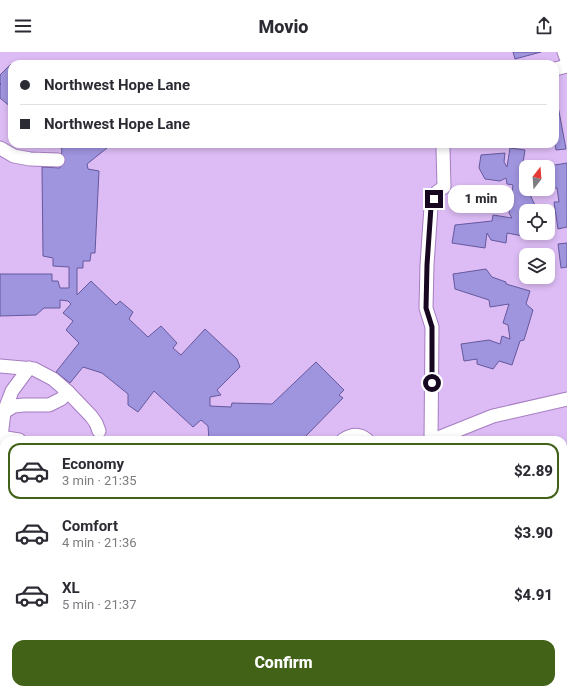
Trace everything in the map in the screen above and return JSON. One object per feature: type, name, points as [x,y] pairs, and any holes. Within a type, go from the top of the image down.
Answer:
[{"type":"street","points":[[564,52],[567,60]]},
{"type":"street","points":[[0,148],[14,156],[30,159],[58,160]]},
{"type":"street","points":[[432,436],[432,327],[426,308],[427,265],[431,207],[437,192],[444,187],[443,148]]},
{"type":"street","points":[[0,366],[34,369],[53,379],[68,392],[90,416],[96,423],[99,431]]},
{"type":"street","points":[[0,436],[4,412],[12,391],[29,368]]},
{"type":"street","points":[[4,412],[14,406],[49,405],[61,399],[68,392]]},
{"type":"street","points":[[442,436],[493,416],[567,398]]},
{"type":"street","points":[[351,436],[361,436]]},
{"type":"building","points":[[513,52],[541,52],[515,59]]},
{"type":"building","points":[[8,67],[8,105],[0,98],[0,75]]},
{"type":"building","points":[[559,111],[566,149],[556,150],[556,148],[559,148]]},
{"type":"building","points":[[61,148],[107,148],[87,164],[88,169],[99,171],[95,253],[91,253],[90,261],[83,261],[83,268],[77,268],[77,295],[91,281],[116,305],[120,301],[133,312],[129,319],[148,337],[161,326],[177,343],[173,348],[181,355],[205,329],[237,359],[240,367],[217,390],[221,395],[210,397],[210,406],[231,407],[232,403],[272,404],[316,362],[344,390],[339,395],[343,398],[306,436],[209,436],[208,426],[201,420],[193,427],[154,391],[138,412],[128,405],[128,394],[102,373],[83,367],[70,383],[56,372],[79,343],[66,330],[73,321],[63,313],[71,304],[68,301],[60,300],[60,308],[44,308],[36,315],[0,316],[0,274],[52,274],[52,281],[58,281],[60,288],[69,288],[69,267],[53,266],[53,258],[43,256],[42,167],[60,168],[62,149]]},
{"type":"building","points":[[510,148],[525,150],[523,160],[519,160],[519,196],[531,196],[534,204],[519,204],[519,235],[507,233],[506,243],[491,240],[487,233],[485,248],[452,243],[455,225],[492,221],[493,215],[512,218],[509,213],[513,185],[507,184],[506,178],[500,181],[485,179],[479,168],[481,155],[505,153],[504,162],[507,167]]},
{"type":"building","points":[[567,163],[567,227],[558,229],[554,202],[559,202],[557,188],[555,188],[555,165]]},
{"type":"building","points":[[567,243],[567,267],[561,268],[558,244]]},
{"type":"building","points":[[486,269],[492,277],[506,282],[506,284],[530,291],[526,304],[533,310],[524,340],[520,341],[512,365],[499,361],[493,369],[477,364],[477,359],[464,361],[461,344],[489,340],[500,344],[502,336],[510,339],[508,325],[503,323],[509,304],[490,307],[489,300],[455,289],[453,274]]},
{"type":"route","points":[[432,383],[432,327],[426,308],[431,207],[434,199]]}]
